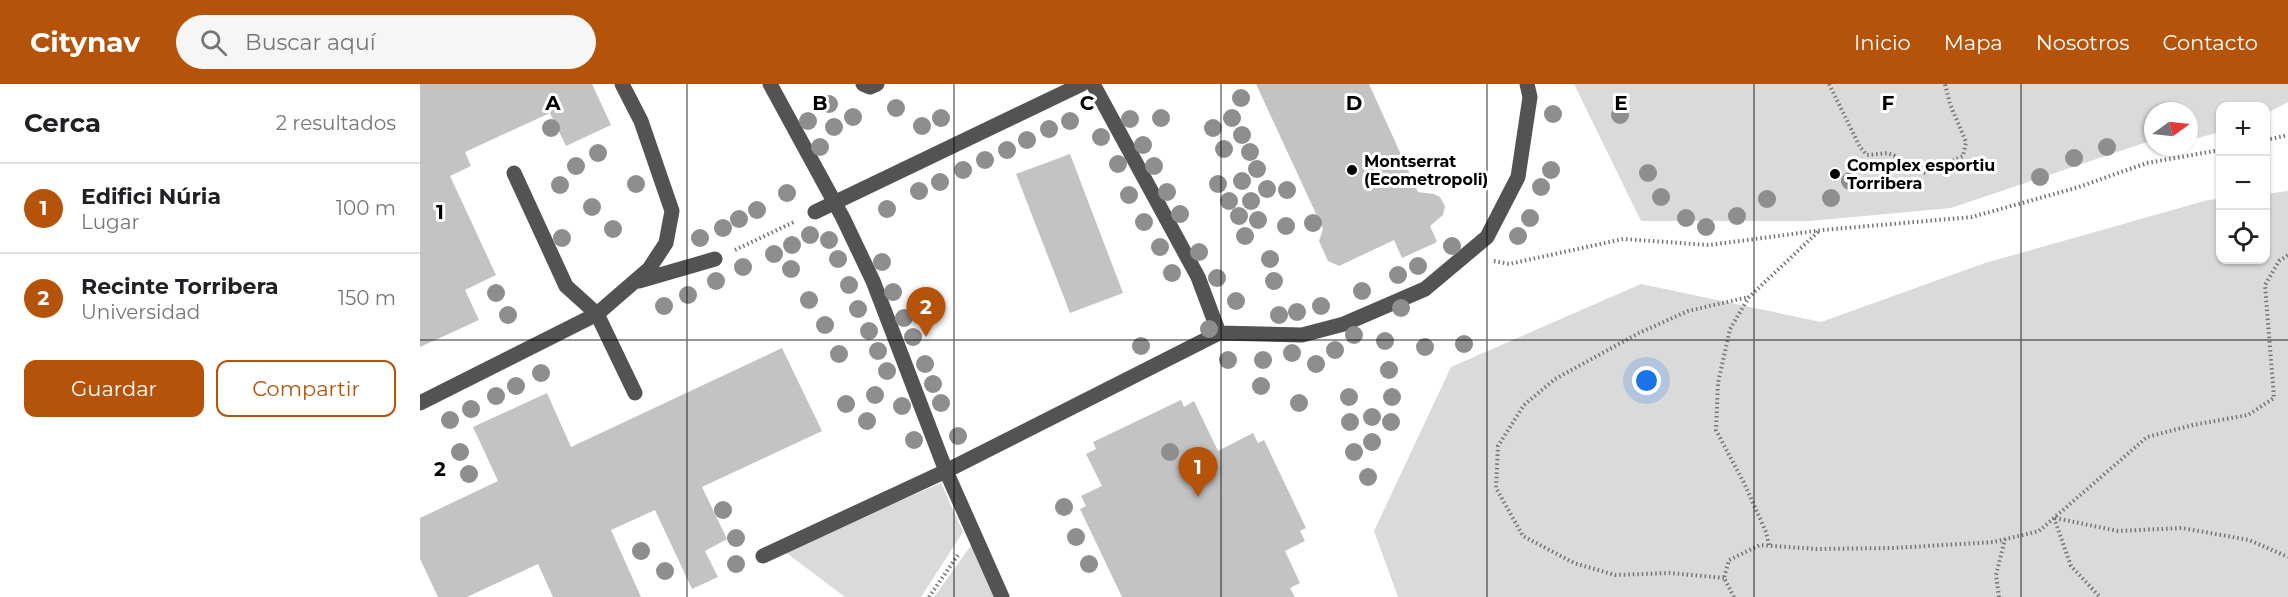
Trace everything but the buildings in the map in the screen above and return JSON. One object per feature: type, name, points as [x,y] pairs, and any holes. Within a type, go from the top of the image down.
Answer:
[{"type":"lane","points":[[420,403],[597,314],[649,270],[666,243],[672,211],[641,122],[622,84]]},
{"type":"lane","points":[[770,84],[835,203],[873,281],[946,471],[1002,597]]},
{"type":"lane","points":[[863,84],[870,87],[878,84]]},
{"type":"lane","points":[[814,212],[1083,84]]},
{"type":"lane","points":[[1094,84],[1198,277],[1219,333]]},
{"type":"lane","points":[[763,556],[946,471],[1219,333],[1302,335],[1344,324],[1425,289],[1487,237],[1518,177],[1530,97],[1527,84]]},
{"type":"lane","points":[[514,173],[566,286],[597,314],[635,393]]},
{"type":"lane","points":[[633,283],[715,259]]},
{"type":"path","points":[[1829,84],[1860,147],[1867,155],[1887,153],[1911,170],[1926,173],[1964,156],[1966,142],[1950,104],[1945,84]]},
{"type":"path","points":[[2270,139],[2288,135]]},
{"type":"path","points":[[1464,257],[1509,264],[1623,239],[1708,245],[1820,231],[1972,217],[2079,187],[2147,163],[2216,151]]},
{"type":"path","points":[[715,259],[814,212]]},
{"type":"path","points":[[1769,545],[1766,532],[1749,495],[1716,430],[1718,383],[1730,328],[1749,297],[1820,231]]},
{"type":"path","points":[[1734,597],[1724,578],[1729,560],[1760,545],[1816,549],[1894,548],[1994,542],[2039,531],[2147,437],[2193,425],[2248,415],[2274,398],[2265,285],[2279,261],[2288,255]]},
{"type":"path","points":[[1724,578],[1670,573],[1615,575],[1575,562],[1523,536],[1496,488],[1497,446],[1524,405],[1555,379],[1639,333],[1688,311],[1749,297]]},
{"type":"path","points":[[2054,518],[2118,531],[2182,528],[2249,540],[2288,557]]},
{"type":"path","points":[[2054,518],[2071,566],[2100,597]]},
{"type":"path","points":[[929,597],[973,531]]},
{"type":"path","points":[[2000,597],[1996,575],[2005,539]]},
{"type":"shaded area","name":"Complex esportiu Torribera","points":[[1574,84],[2288,84],[2288,102],[2270,112],[2270,102],[2216,102],[2216,133],[2198,138],[2198,102],[2144,102],[2144,143],[1951,208],[1810,221],[1641,221]]},
{"type":"shaded area","points":[[2288,191],[2288,597],[1398,597],[1374,531],[1451,367],[1641,284],[1821,322],[1985,263],[2208,200],[2216,199],[2216,264],[2270,264],[2270,193]]},
{"type":"shaded area","points":[[941,483],[963,532],[921,597],[845,597],[784,551]]},
{"type":"shaded area","points":[[972,544],[995,597],[934,597]]},
{"type":"place","name":"Montserrat (Ecometropoli)","points":[[1352,170]]},
{"type":"place","name":"Complex esportiu Torribera","points":[[1835,174]]},
{"type":"place","name":"Recinte Torribera","points":[[926,337]]},
{"type":"place","name":"Edifici Núria","points":[[1198,497]]}]
